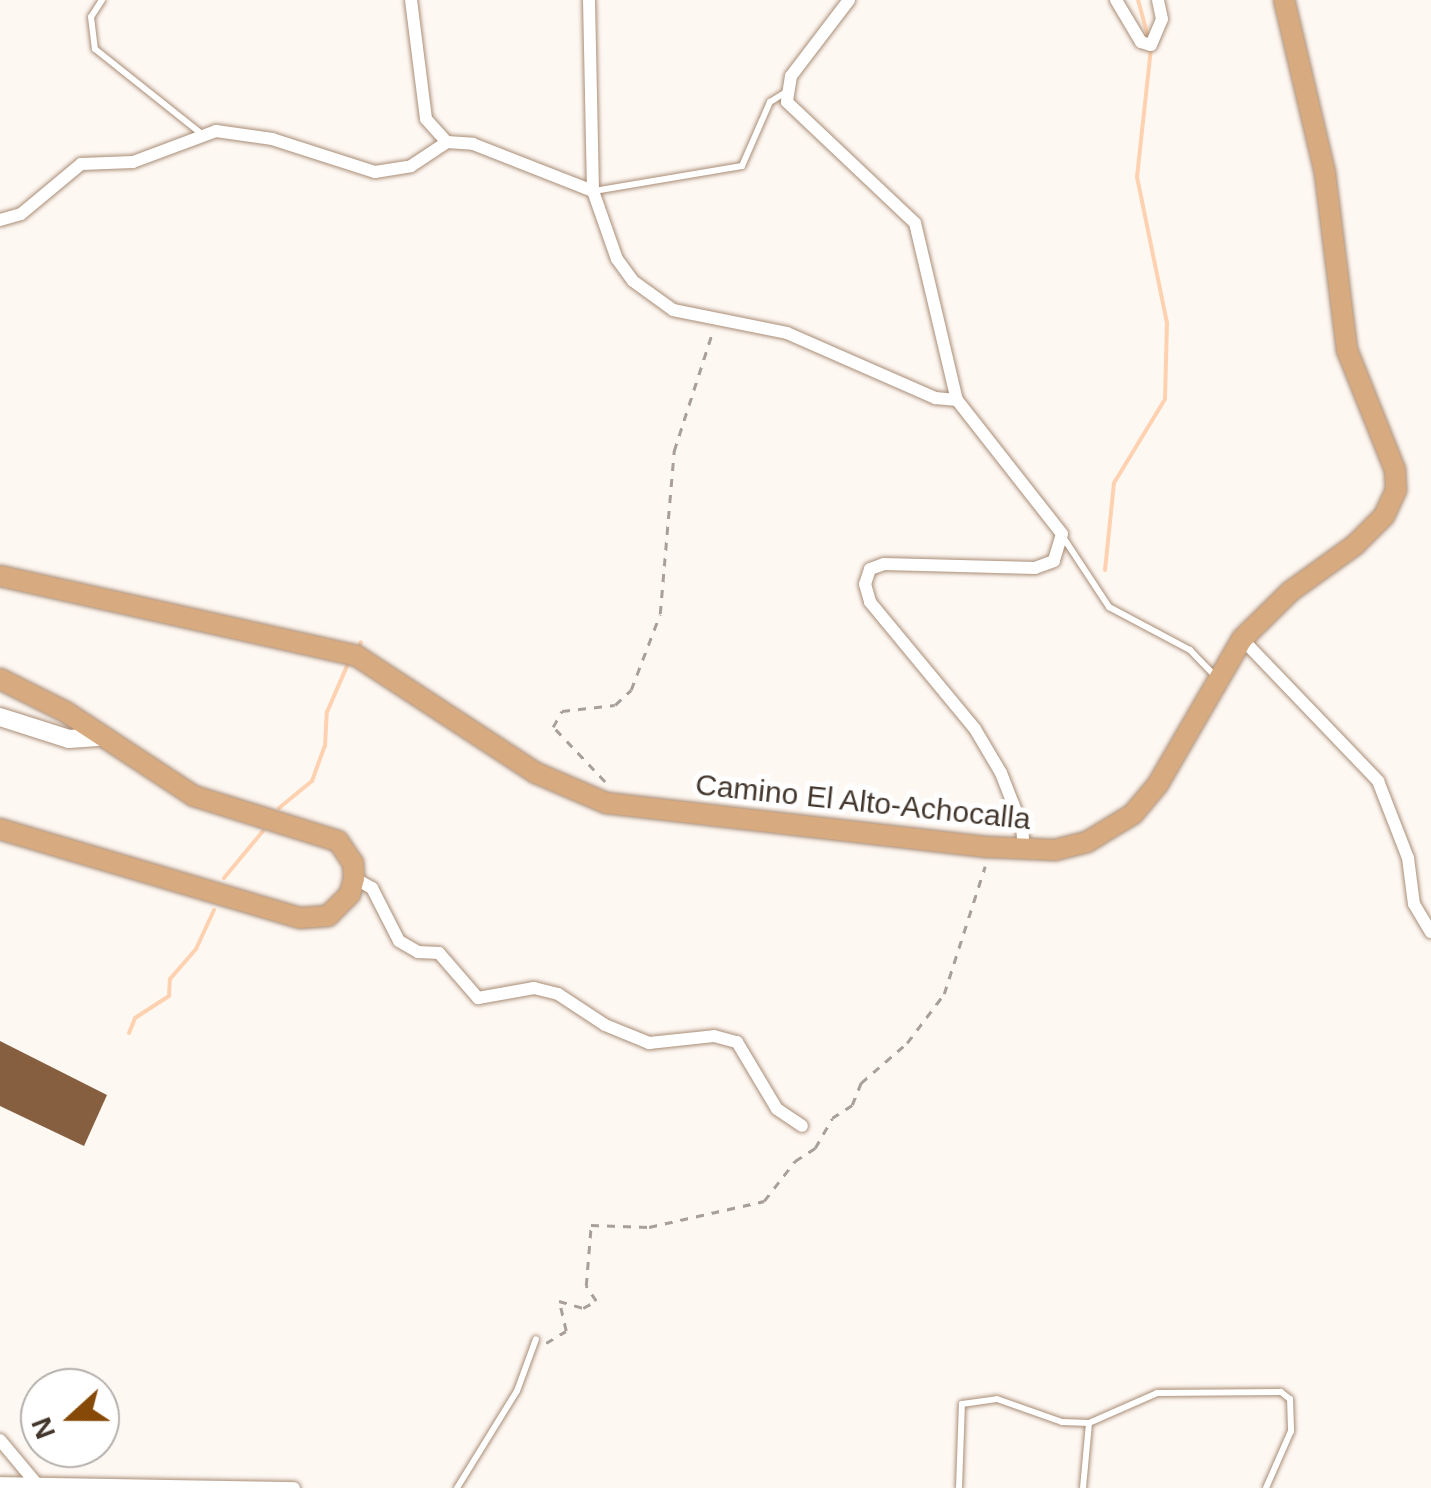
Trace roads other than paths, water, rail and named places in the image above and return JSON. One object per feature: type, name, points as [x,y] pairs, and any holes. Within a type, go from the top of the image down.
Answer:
[{"type":"main road","name":"Camino El Alto-Achocalla","points":[[0,576],[357,656],[536,773],[606,803],[988,848],[1024,849],[1088,842],[1133,814],[1158,784],[1216,677],[1242,639],[1292,591],[1355,545],[1384,516],[1396,490],[1395,470],[1347,350],[1325,173],[1284,0]]},
{"type":"main road","points":[[0,679],[66,712],[98,737],[194,796],[324,834],[347,851],[354,878],[342,906],[328,916],[300,918],[0,829]]},
{"type":"main road","points":[[0,716],[69,740],[98,737]]},
{"type":"street","points":[[411,0],[426,120],[447,142]]},
{"type":"street","points":[[589,0],[593,191],[617,259],[632,281],[673,310],[787,333],[935,398],[956,400]]},
{"type":"street","points":[[849,0],[786,92],[791,113],[915,223],[956,400],[1062,534],[1054,561],[1035,568],[884,564],[870,568],[865,584],[870,602],[975,729],[1008,791],[1024,849]]},
{"type":"street","points":[[1116,0],[1141,42],[1151,45],[1162,19],[1158,0]]},
{"type":"street","points":[[0,220],[20,214],[81,164],[133,162],[202,134],[272,139],[374,172],[411,166],[447,142],[473,144],[593,191]]},
{"type":"street","points":[[1242,639],[1378,780],[1408,858],[1414,904],[1431,932]]},
{"type":"street","points":[[354,878],[372,888],[399,941],[418,952],[439,953],[478,998],[534,988],[558,994],[604,1025],[649,1043],[714,1036],[737,1042],[777,1109],[802,1126]]},
{"type":"street","points":[[0,1440],[36,1484]]},
{"type":"street","points":[[0,1483],[294,1488]]},
{"type":"lane","points":[[102,0],[91,17],[95,50],[202,134]]},
{"type":"lane","points":[[593,191],[742,166],[770,102],[786,92]]},
{"type":"lane","points":[[1062,534],[1109,606],[1190,650],[1216,677]]},
{"type":"lane","points":[[458,1488],[517,1390],[536,1339]]},
{"type":"lane","points":[[960,1488],[962,1404],[997,1399],[1062,1422],[1088,1424],[1157,1393],[1281,1392],[1290,1399],[1290,1431],[1266,1488]]},
{"type":"lane","points":[[1083,1488],[1088,1424]]},
{"type":"waterway","points":[[1138,0],[1149,40]]},
{"type":"waterway","points":[[1105,570],[1114,483],[1165,399],[1167,323],[1137,177],[1151,49]]},
{"type":"waterway","points":[[279,808],[312,781],[325,746],[327,712],[347,666]]},
{"type":"waterway","points":[[224,878],[263,831]]},
{"type":"waterway","points":[[129,1033],[135,1018],[169,996],[170,979],[196,949],[214,910]]}]
